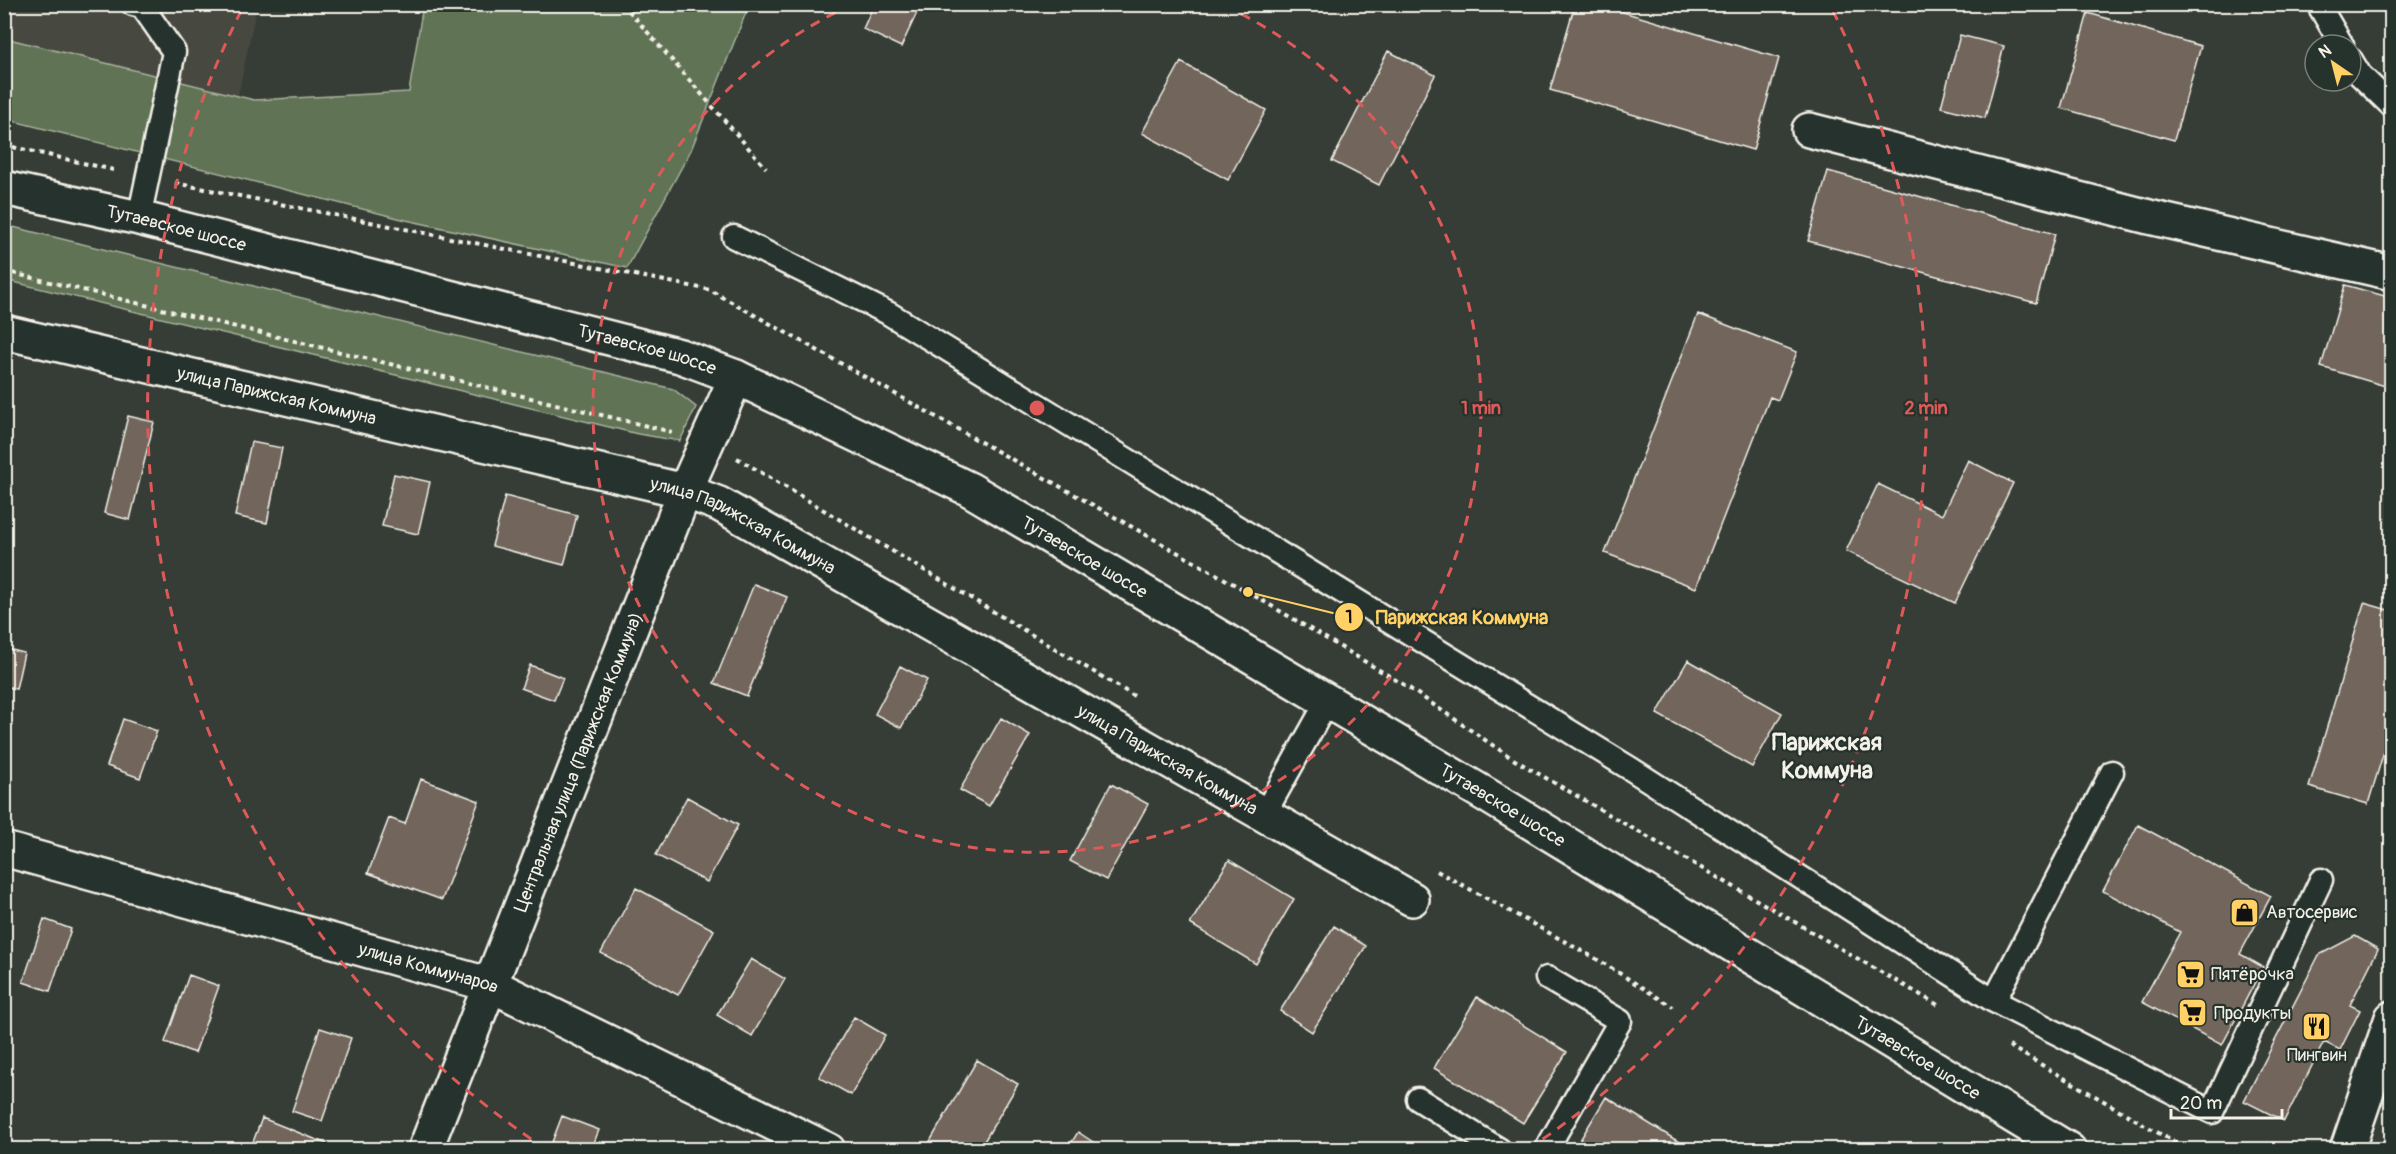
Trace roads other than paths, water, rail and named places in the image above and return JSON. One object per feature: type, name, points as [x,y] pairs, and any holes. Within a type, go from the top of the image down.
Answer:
[{"type":"street","points":[[1809,130],[2149,217],[2391,273]]},
{"type":"street","name":"Тутаевское шоссе","points":[[4,188],[139,218],[680,357],[736,376],[969,489],[1328,700],[2069,1149]]},
{"type":"street","name":"улица Парижская Коммуна","points":[[4,332],[685,491],[751,520],[1412,899]]},
{"type":"street","name":"Центральная улица (Парижская Коммуна)","points":[[425,1149],[685,491],[736,376]]},
{"type":"street","name":"улица Коммунаров","points":[[4,849],[490,985],[828,1149]]},
{"type":"street","points":[[2348,1149],[2391,1018]]},
{"type":"lane","points":[[133,4],[142,6],[174,52],[139,218]]},
{"type":"lane","points":[[2318,4],[2335,33]]},
{"type":"lane","points":[[2363,78],[2391,106]]},
{"type":"lane","points":[[734,237],[888,314],[1631,769],[1994,1001],[2212,1112],[2321,880]]},
{"type":"lane","points":[[1265,813],[1328,700]]},
{"type":"lane","points":[[1994,1001],[2112,771]]},
{"type":"lane","points":[[1546,1149],[1620,1021],[1547,978]]},
{"type":"lane","points":[[1418,1099],[1500,1149]]},
{"type":"place","name":"Парижская Коммуна","points":[[1248,592]]},
{"type":"place","name":"Автосервис","points":[[2245,912]]},
{"type":"place","name":"Пятёрочка","points":[[2190,974]]},
{"type":"place","name":"Продукты","points":[[2193,1013]]},
{"type":"place","name":"Пингвин","points":[[2317,1026]]},
{"type":"district","name":"Парижская Коммуна","points":[[1827,756]]}]
